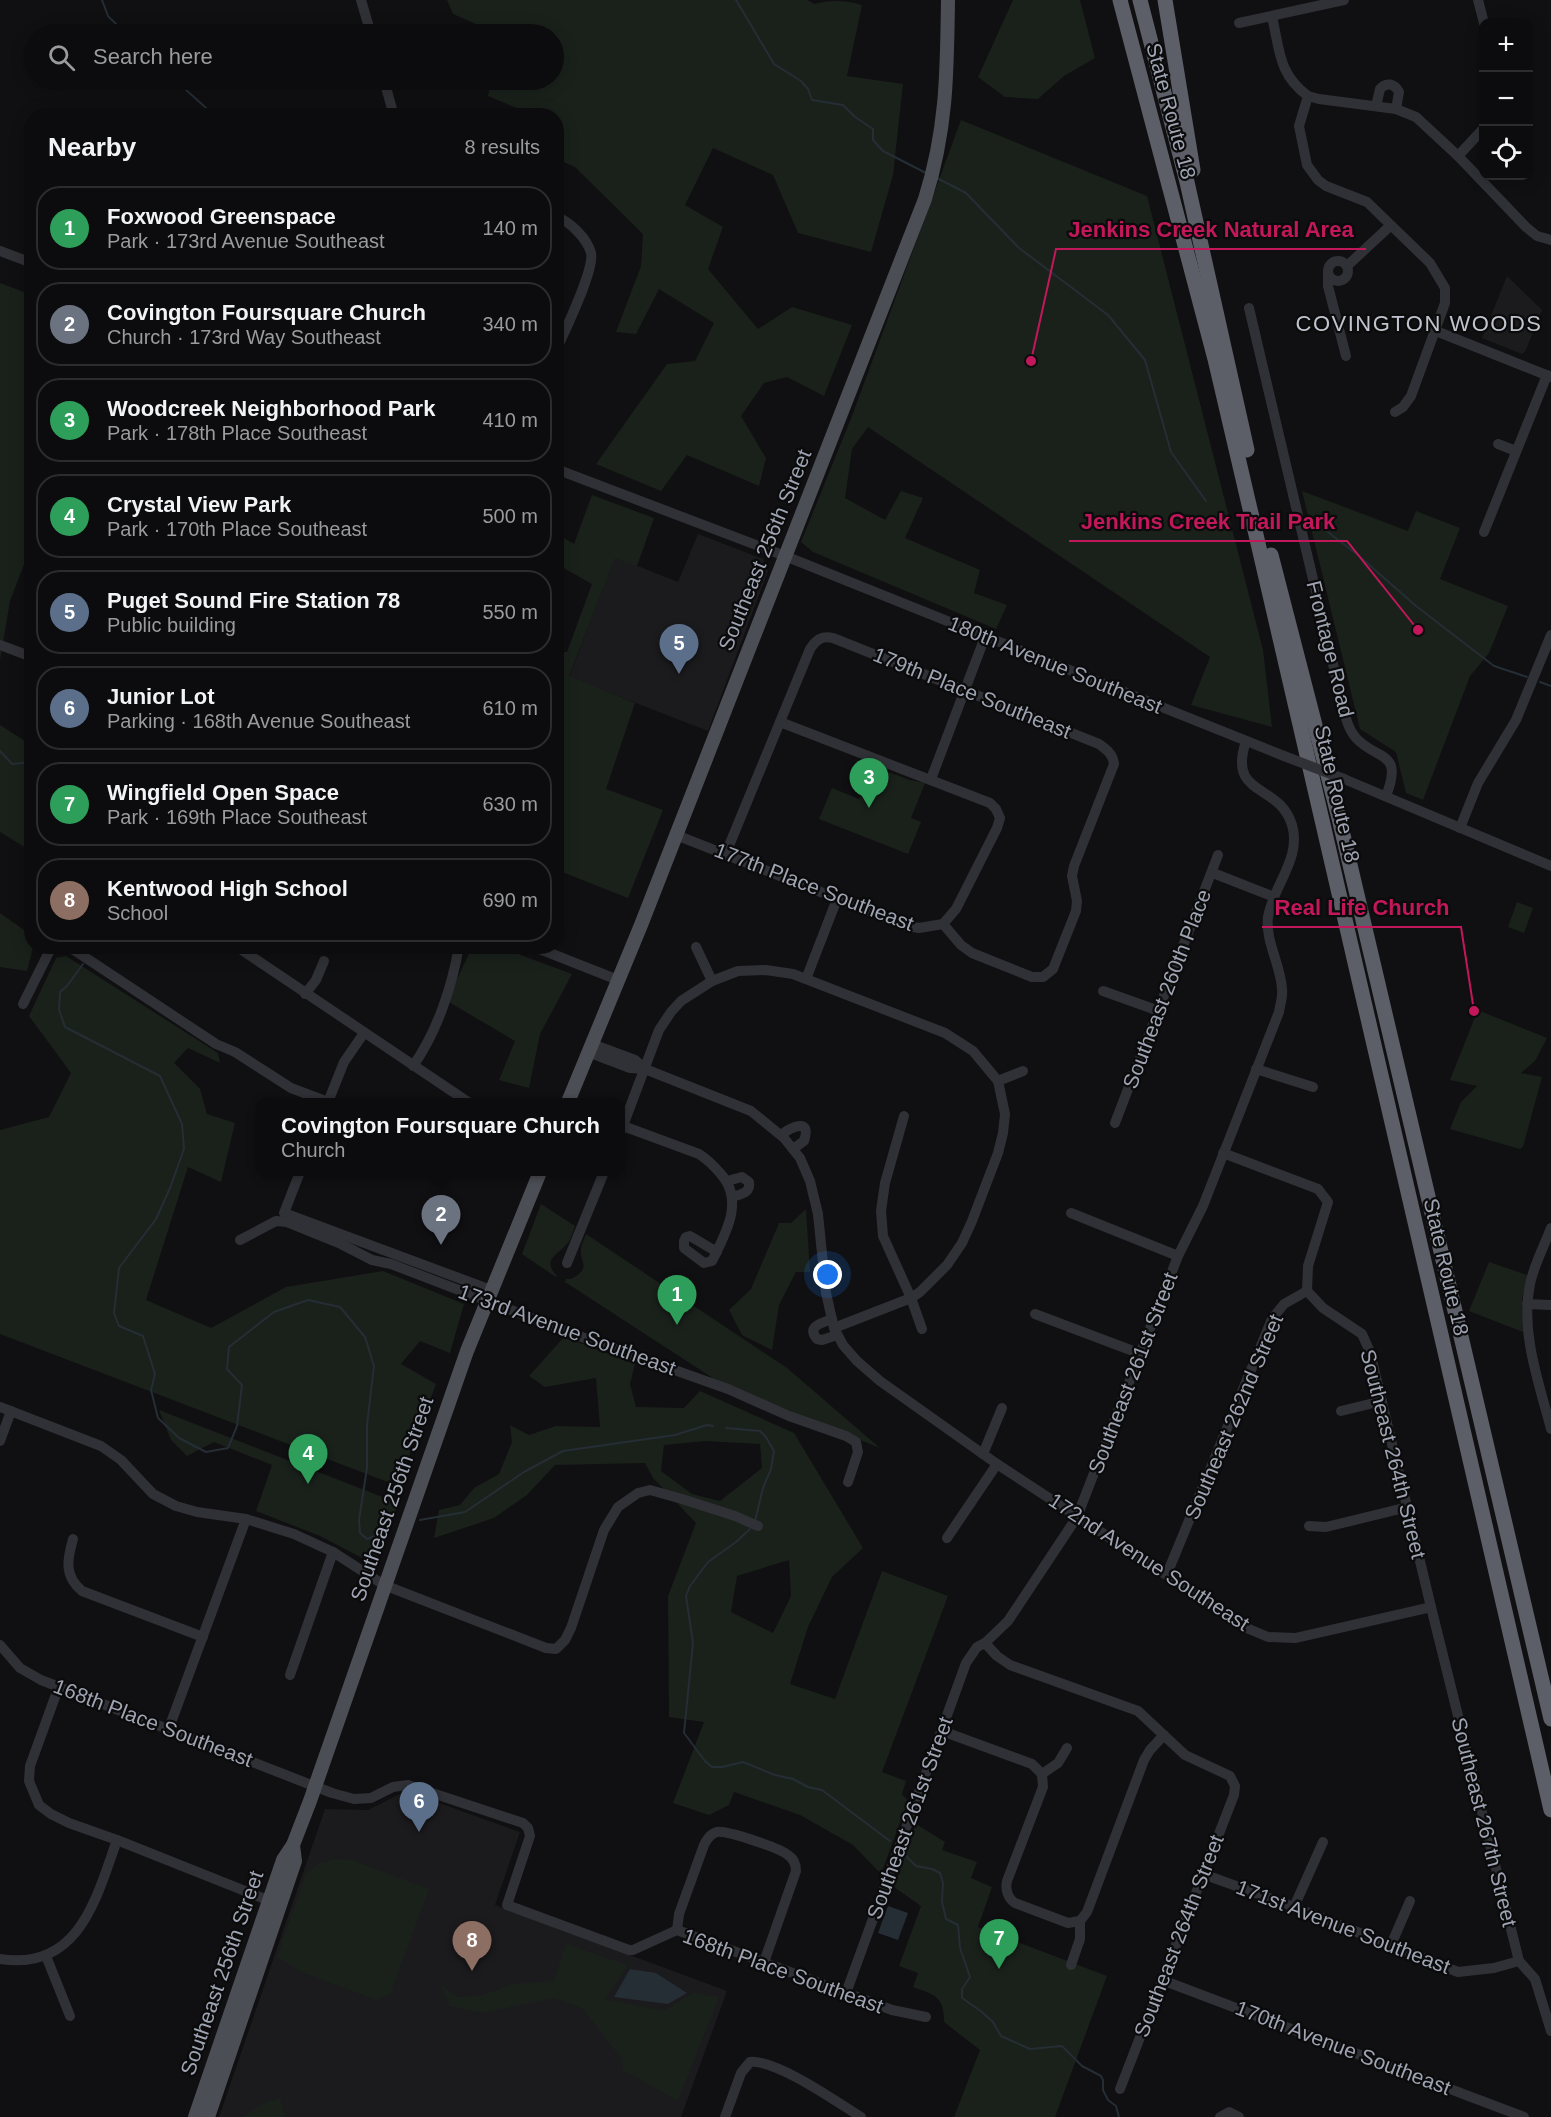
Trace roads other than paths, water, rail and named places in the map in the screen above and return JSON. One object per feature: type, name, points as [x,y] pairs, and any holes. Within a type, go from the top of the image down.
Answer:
[{"type":"highway","points":[[1110,0],[1168,184]]},
{"type":"highway","name":"State Route 18","points":[[1120,0],[1250,487],[1328,853],[1551,1810]]},
{"type":"highway","name":"State Route 18","points":[[1140,0],[1187,182],[1224,347],[1250,487]]},
{"type":"highway","points":[[1165,0],[1224,347]]},
{"type":"highway","name":"State Route 18","points":[[1259,526],[1340,818],[1551,1719]]},
{"type":"main road","name":"Southeast 256th Street","points":[[570,1098],[676,835],[932,177],[947,91],[948,0]]},
{"type":"main road","name":"Southeast 256th Street","points":[[195,2117],[283,1860],[293,1845],[315,1786],[466,1351],[538,1176]]},
{"type":"main road","name":"Southeast 256th Street","points":[[208,2117],[295,1861],[293,1845]]},
{"type":"main road","points":[[210,2077],[216,2092]]},
{"type":"street","points":[[361,0],[368,24]]},
{"type":"street","points":[[1239,23],[1344,0]]},
{"type":"street","points":[[1478,0],[1483,18]]},
{"type":"street","points":[[1272,17],[1289,79],[1308,96],[1396,109],[1416,117],[1458,156],[1526,228],[1537,236],[1551,240]]},
{"type":"street","points":[[1376,106],[1380,89],[1390,84],[1398,92],[1396,109]]},
{"type":"street","points":[[387,90],[392,108]]},
{"type":"street","points":[[1308,96],[1299,126],[1310,170],[1326,186],[1367,202],[1430,263],[1445,288],[1446,303],[1411,396],[1403,407],[1395,412]]},
{"type":"street","points":[[1458,156],[1479,133]]},
{"type":"street","points":[[564,222],[577,231],[591,254],[591,268],[564,320]]},
{"type":"street","points":[[1346,356],[1328,286],[1328,275],[1333,280],[1342,281],[1348,273],[1347,266],[1390,226]]},
{"type":"street","points":[[0,251],[24,260]]},
{"type":"street","name":"Frontage Road","points":[[1250,308],[1342,702],[1349,726],[1357,739],[1388,760],[1391,778],[1386,796]]},
{"type":"street","points":[[1436,331],[1549,376],[1484,532]]},
{"type":"street","points":[[1498,444],[1516,451]]},
{"type":"street","name":"180th Avenue Southeast","points":[[564,472],[785,556],[1386,796],[1551,866]]},
{"type":"street","points":[[1460,828],[1478,783],[1521,711],[1551,635]]},
{"type":"street","name":"179th Place Southeast","points":[[780,722],[810,649],[819,638],[825,636],[1099,744],[1112,754],[1114,764],[1072,872],[1077,901],[1076,911],[1053,969],[1043,977]]},
{"type":"street","points":[[931,779],[985,637]]},
{"type":"street","points":[[0,645],[24,654]]},
{"type":"street","points":[[726,853],[780,722],[990,803],[996,810],[1000,818],[997,828],[956,909],[943,924]]},
{"type":"street","name":"Southeast 261st Street","points":[[846,1993],[966,1663],[977,1647],[1008,1621],[1077,1517],[1178,1256],[1203,1206],[1279,1012],[1282,996],[1280,975],[1268,930],[1268,920],[1274,897],[1292,854],[1294,836],[1292,826],[1282,807],[1251,784],[1242,774],[1241,760],[1246,741]]},
{"type":"street","name":"177th Place Southeast","points":[[676,835],[907,926],[930,927],[943,924],[961,945],[972,953],[1032,977],[1043,977]]},
{"type":"street","name":"Southeast 260th Place","points":[[1115,1123],[1218,855]]},
{"type":"street","points":[[1213,873],[1274,897]]},
{"type":"street","points":[[806,979],[837,900]]},
{"type":"street","points":[[696,947],[712,981]]},
{"type":"street","points":[[24,1004],[48,954]]},
{"type":"street","points":[[80,954],[216,1044],[235,1052],[291,1088],[317,1098]]},
{"type":"street","points":[[248,954],[462,1098]]},
{"type":"street","points":[[413,1066],[426,1048],[454,975],[458,954]]},
{"type":"street","points":[[552,954],[618,980]]},
{"type":"street","points":[[305,994],[316,980],[324,961]]},
{"type":"street","points":[[590,1048],[635,1060],[645,1069],[751,1111],[781,1135],[800,1158],[810,1181],[815,1203],[826,1293],[834,1327],[911,1298],[947,1265],[962,1243],[998,1154],[1005,1114],[998,1081],[973,1051],[945,1034],[806,979],[779,971],[750,970],[738,971],[712,981],[681,1001],[671,1012],[659,1030],[645,1069],[625,1121]]},
{"type":"street","points":[[1103,991],[1159,1011]]},
{"type":"street","points":[[330,1098],[344,1062],[364,1033]]},
{"type":"street","points":[[1256,1069],[1313,1087]]},
{"type":"street","points":[[998,1081],[1023,1071]]},
{"type":"street","points":[[904,1116],[885,1183],[881,1211],[883,1236],[911,1298],[922,1329]]},
{"type":"street","points":[[781,1135],[792,1126],[798,1125],[804,1128],[806,1134],[804,1141],[792,1149]]},
{"type":"street","points":[[625,1130],[706,1158],[727,1181],[732,1197],[731,1217],[717,1252]]},
{"type":"street","points":[[1223,1153],[1318,1189],[1328,1202],[1308,1266],[1307,1291]]},
{"type":"street","points":[[298,1176],[284,1213],[489,1295]]},
{"type":"street","points":[[567,1263],[602,1176]]},
{"type":"street","points":[[727,1181],[742,1177],[749,1182],[746,1192],[732,1197]]},
{"type":"street","points":[[1071,1213],[1178,1256]]},
{"type":"street","name":"173rd Avenue Southeast","points":[[240,1240],[276,1221],[287,1222],[339,1243],[372,1260],[489,1295],[576,1335],[728,1389],[856,1442],[858,1452],[848,1482]]},
{"type":"street","points":[[1551,1228],[1531,1282],[1527,1304],[1528,1332],[1551,1429]]},
{"type":"street","name":"Southeast 264th Street","points":[[1307,1291],[1323,1308],[1362,1334],[1370,1352],[1431,1607]]},
{"type":"street","name":"Southeast 262nd Street","points":[[1167,1574],[1272,1318],[1284,1304],[1307,1291]]},
{"type":"street","points":[[1527,1304],[1551,1305]]},
{"type":"street","points":[[1035,1314],[1140,1354]]},
{"type":"street","name":"172nd Avenue Southeast","points":[[834,1327],[843,1345],[880,1381],[997,1464],[1250,1629],[1268,1637],[1295,1638],[1431,1607]]},
{"type":"street","points":[[1341,1411],[1382,1401]]},
{"type":"street","points":[[983,1454],[1002,1408]]},
{"type":"street","points":[[0,1441],[5,1409],[111,1451],[153,1494],[176,1506],[197,1512],[246,1519],[294,1534],[333,1552],[384,1585],[546,1648],[556,1648],[571,1628],[604,1530],[618,1507],[638,1493],[650,1490],[735,1516],[758,1526]]},
{"type":"street","points":[[947,1538],[997,1464]]},
{"type":"street","points":[[1309,1526],[1326,1527],[1407,1507]]},
{"type":"street","points":[[170,1728],[246,1519]]},
{"type":"street","points":[[73,1539],[67,1563],[72,1580],[82,1592],[203,1637]]},
{"type":"street","points":[[290,1675],[333,1552]]},
{"type":"street","name":"Southeast 267th Street","points":[[1431,1607],[1520,1961],[1535,1979],[1551,2031]]},
{"type":"street","points":[[985,1642],[997,1656],[1010,1665],[1138,1711],[1164,1735],[1144,1760],[1087,1912],[1080,1921],[1080,1939],[1071,1965]]},
{"type":"street","name":"168th Place Southeast","points":[[0,1645],[20,1668],[59,1686],[315,1786],[354,1799],[370,1798],[393,1786],[408,1785],[523,1823],[528,1828],[530,1836],[507,1905],[629,1950],[677,1930],[892,2010],[926,2017]]},
{"type":"street","points":[[59,1686],[30,1766],[29,1781],[39,1805],[69,1823],[270,1901]]},
{"type":"street","points":[[942,1731],[1032,1764],[1042,1774],[1043,1787],[1006,1881],[1007,1894],[1015,1903],[1057,1919],[1072,1923],[1080,1921]]},
{"type":"street","name":"Southeast 264th Street","points":[[1120,2089],[1233,1795],[1234,1782],[1230,1776],[1185,1755],[1164,1735]]},
{"type":"street","points":[[1042,1774],[1058,1763],[1067,1748]]},
{"type":"street","points":[[677,1930],[679,1914],[708,1837],[714,1833],[726,1832],[784,1852],[796,1864],[795,1879],[764,1962]]},
{"type":"street","points":[[0,1959],[19,1961],[46,1956],[65,1944],[80,1928],[94,1902],[117,1840]]},
{"type":"street","points":[[1294,1907],[1323,1842]]},
{"type":"street","name":"171st Avenue Southeast","points":[[1203,1874],[1294,1907],[1458,1972],[1494,1968],[1520,1961]]},
{"type":"street","points":[[1391,1945],[1410,1901]]},
{"type":"street","points":[[46,1956],[70,2016]]},
{"type":"street","name":"170th Avenue Southeast","points":[[1162,1980],[1524,2117]]},
{"type":"street","points":[[725,2117],[741,2073],[750,2062],[759,2061],[780,2069],[861,2117]]},
{"type":"street","points":[[1220,2117],[1228,2112],[1239,2117]]},
{"type":"waterway","points":[[102,0],[108,16],[116,24]]},
{"type":"waterway","points":[[736,0],[774,64],[801,81],[808,89],[812,100],[843,105],[855,117],[873,129],[873,140],[883,151],[926,173]]},
{"type":"waterway","points":[[186,90],[206,108]]},
{"type":"waterway","points":[[937,178],[966,193],[1019,248],[1108,315],[1145,360],[1171,452],[1206,501]]},
{"type":"waterway","points":[[1325,530],[1358,555],[1416,606],[1494,666],[1527,677]]},
{"type":"waterway","points":[[1540,682],[1551,686]]},
{"type":"waterway","points":[[0,751],[12,764],[24,763]]},
{"type":"waterway","points":[[83,964],[60,992],[59,1010],[65,1027],[160,1076],[182,1124],[184,1149],[170,1188],[156,1219],[119,1268],[114,1313],[119,1326],[143,1336],[155,1374],[151,1390],[158,1418],[179,1438],[206,1452],[228,1448],[237,1426],[242,1385],[227,1369],[229,1347],[274,1312],[308,1300],[340,1307],[365,1337],[374,1366],[367,1425],[367,1468],[359,1520],[360,1533],[367,1539],[378,1535],[387,1526]]},
{"type":"waterway","points":[[420,1520],[465,1512],[524,1472],[563,1451],[675,1435],[707,1425],[713,1426]]},
{"type":"waterway","points":[[726,1428],[760,1431],[774,1451],[771,1469],[763,1488],[755,1521]]},
{"type":"waterway","points":[[750,1529],[708,1562],[690,1586],[686,1596],[693,1643],[684,1733],[712,1767],[743,1762],[775,1775],[793,1779],[808,1787],[822,1790],[890,1841]]},
{"type":"waterway","points":[[906,1856],[916,1866],[940,1873],[946,1919],[958,1925],[960,1948],[970,1977],[962,1989],[962,1998],[993,2022],[1001,2036],[1030,2049],[1062,2046],[1082,2066],[1101,2076],[1103,2090],[1108,2100],[1116,2106],[1119,2117]]},
{"type":"place","name":"Jenkins Creek Natural Area","points":[[1031,361]]},
{"type":"place","name":"Jenkins Creek Trail Park","points":[[1418,630]]},
{"type":"place","name":"Puget Sound Fire Station 78","points":[[679,674]]},
{"type":"place","name":"Woodcreek Neighborhood Park","points":[[869,808]]},
{"type":"place","name":"Real Life Church","points":[[1474,1011]]},
{"type":"place","name":"Covington Foursquare Church","points":[[441,1245]]},
{"type":"place","name":"Foxwood Greenspace","points":[[677,1325]]},
{"type":"place","name":"Crystal View Park","points":[[308,1484]]},
{"type":"place","name":"Junior Lot","points":[[419,1832]]},
{"type":"place","name":"Wingfield Open Space","points":[[999,1969]]},
{"type":"place","name":"Kentwood High School","points":[[472,1971]]},
{"type":"district","name":"COVINGTON WOODS","points":[[1419,323]]}]
